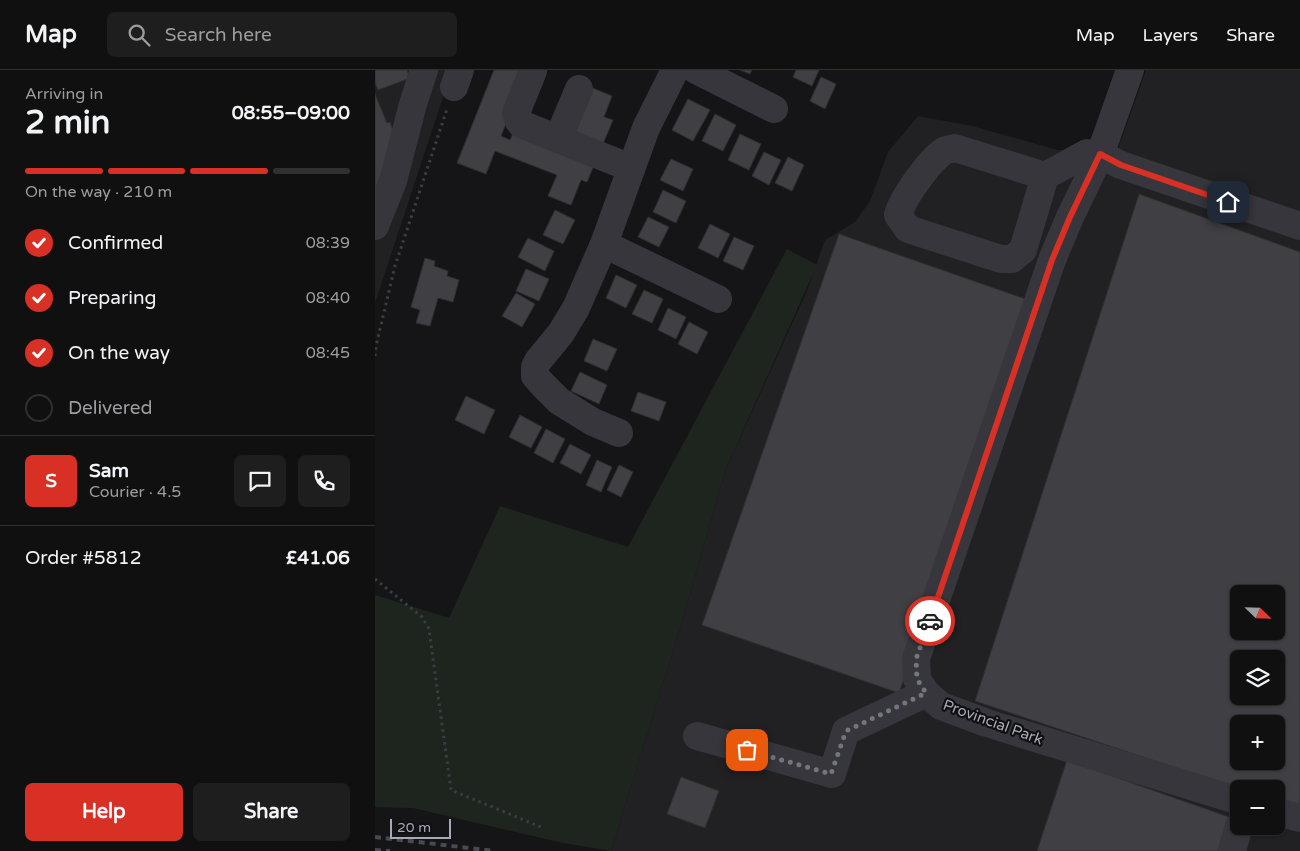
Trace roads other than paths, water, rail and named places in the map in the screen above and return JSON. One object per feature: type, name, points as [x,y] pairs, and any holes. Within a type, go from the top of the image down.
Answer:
[{"type":"street","points":[[375,226],[393,181],[424,70]]},
{"type":"street","points":[[619,433],[593,422],[559,401],[535,376],[535,367],[561,333],[576,308],[604,244],[646,128],[675,70]]},
{"type":"street","points":[[696,70],[774,109]]},
{"type":"street","name":"Provincial Park","points":[[1130,70],[1100,154],[1052,260],[916,659],[917,679],[926,693],[941,706],[987,723],[1230,798]]},
{"type":"street","points":[[533,71],[517,113],[521,124],[631,168]]},
{"type":"street","points":[[558,139],[579,90]]},
{"type":"street","points":[[1045,176],[955,148],[945,150],[929,164],[900,206],[898,215],[908,229],[1001,258],[1012,259],[1023,250],[1045,176],[1087,153],[1100,154],[1121,165],[1300,226]]},
{"type":"street","points":[[604,244],[717,299]]},
{"type":"street","points":[[697,736],[831,774],[846,731],[926,693]]},
{"type":"street","points":[[1285,814],[1300,818]]},
{"type":"street","points":[[1232,851],[1236,835]]},
{"type":"railway","points":[[375,837],[495,851]]},
{"type":"railway","points":[[375,850],[390,851]]}]
